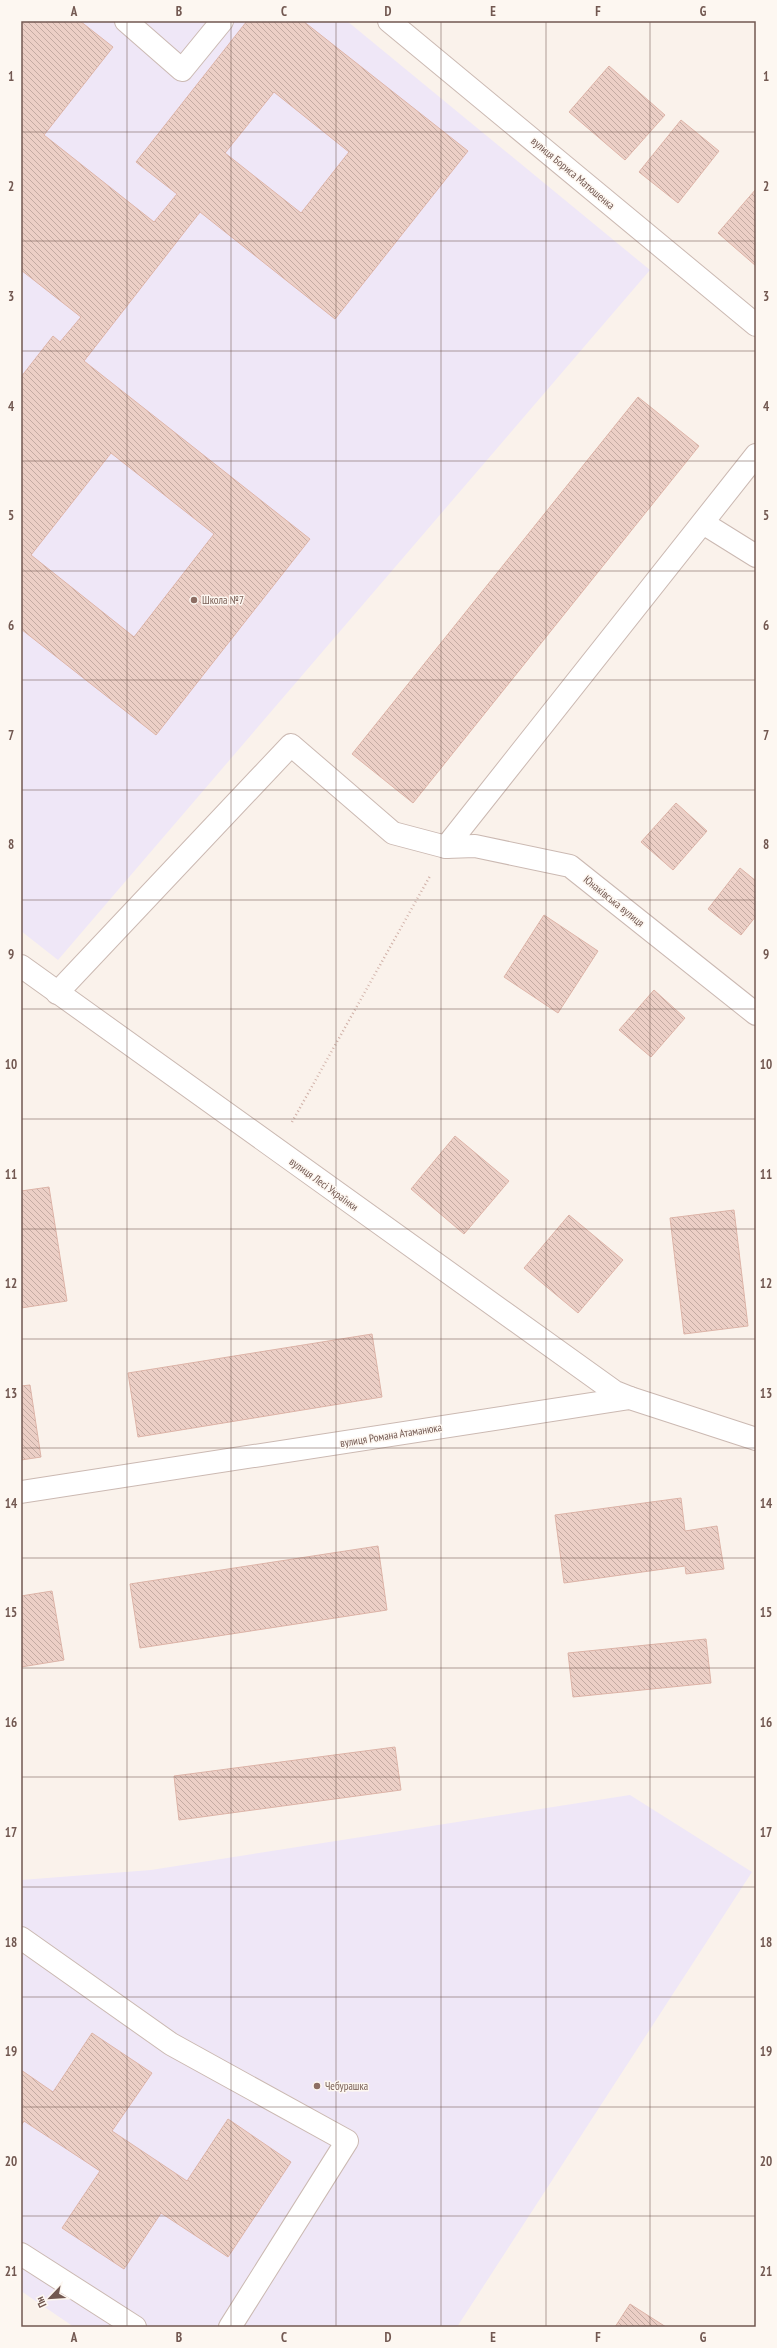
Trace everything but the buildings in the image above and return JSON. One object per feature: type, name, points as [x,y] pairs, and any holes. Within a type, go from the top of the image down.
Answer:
[{"type":"street","points":[[126,21],[182,70],[222,21]]},
{"type":"street","name":"вулиця Бориса Матюшенка","points":[[389,21],[756,325]]},
{"type":"street","points":[[446,847],[756,455]]},
{"type":"street","points":[[703,523],[756,556]]},
{"type":"street","name":"Юнаківська вулиця","points":[[57,993],[291,745],[393,833],[446,847],[475,846],[570,866],[756,1014]]},
{"type":"street","name":"вулиця Лесі Українки","points":[[21,966],[615,1392],[630,1398]]},
{"type":"street","name":"вулиця Романа Атаманюка","points":[[21,1492],[630,1398],[756,1439]]},
{"type":"street","points":[[21,1938],[171,2044],[347,2140],[230,2327]]},
{"type":"street","points":[[21,2254],[135,2327]]},
{"type":"path","points":[[276,1150],[446,847]]},
{"type":"shaded area","name":"Школа №7","points":[[21,21],[347,21],[650,270],[58,960],[21,931]]},
{"type":"shaded area","name":"Чебурашка","points":[[630,1795],[752,1872],[457,2327],[74,2327],[21,2291],[21,1880],[151,1870]]},
{"type":"place","name":"Школа №7","points":[[194,600]]},
{"type":"place","name":"Чебурашка","points":[[317,2086]]}]
